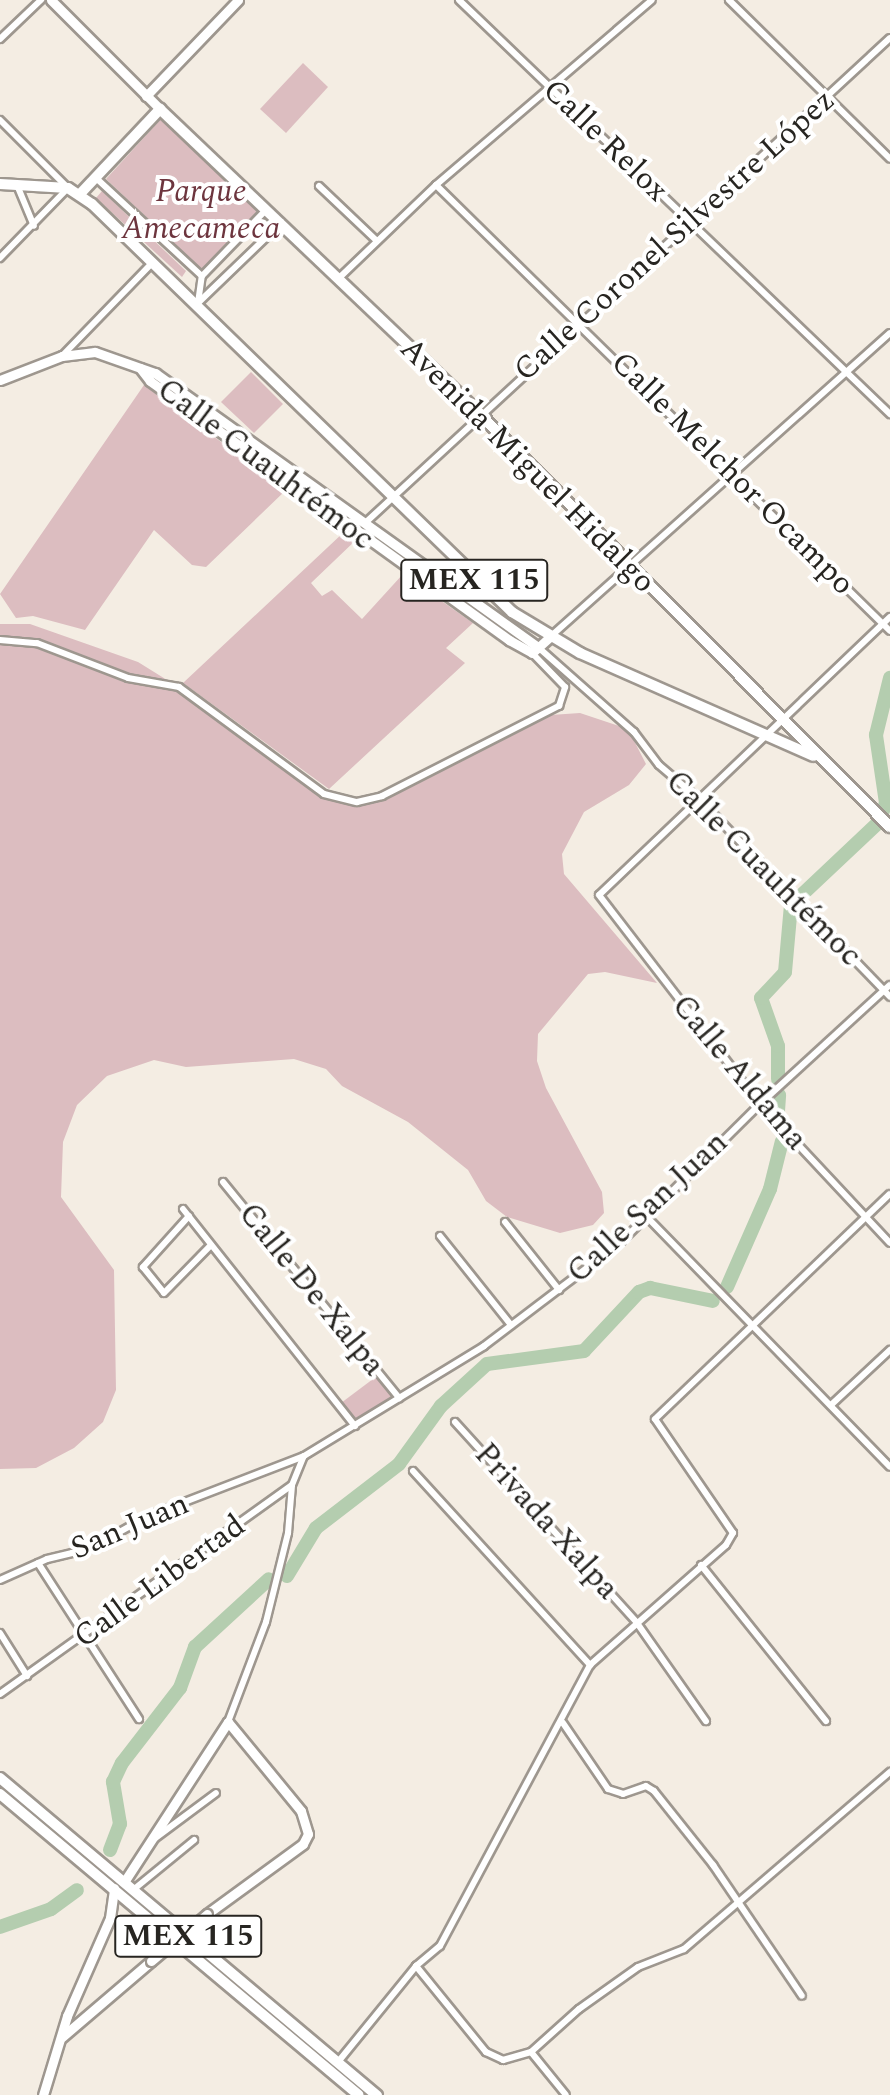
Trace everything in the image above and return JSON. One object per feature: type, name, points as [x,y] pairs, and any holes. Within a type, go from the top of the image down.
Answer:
[{"type":"main road","points":[[80,194],[160,109]]},
{"type":"main road","name":"Avenida Miguel Hidalgo","points":[[160,109],[480,414],[628,567],[887,824]]},
{"type":"main road","name":"MEX 115","points":[[0,184],[68,188],[80,194],[198,303],[492,596],[550,637],[819,759]]},
{"type":"main road","name":"MEX 115","points":[[0,1778],[377,2095]]},
{"type":"main road","name":"MEX 115","points":[[0,1794],[359,2095]]},
{"type":"street","points":[[0,39],[41,0]]},
{"type":"street","points":[[51,0],[160,109]]},
{"type":"street","points":[[146,96],[238,0]]},
{"type":"street","name":"Calle Relox","points":[[459,0],[890,414]]},
{"type":"street","points":[[338,279],[436,185],[652,0]]},
{"type":"street","points":[[729,0],[890,159]]},
{"type":"street","name":"Calle Coronel Silvestre López","points":[[359,528],[687,221],[890,38]]},
{"type":"street","points":[[0,120],[68,188],[0,258]]},
{"type":"street","points":[[96,178],[202,276]]},
{"type":"street","points":[[17,185],[34,226]]},
{"type":"street","name":"Calle Melchor Ocampo","points":[[436,185],[890,631]]},
{"type":"street","points":[[319,186],[376,240]]},
{"type":"street","points":[[198,303],[202,276],[266,210]]},
{"type":"street","points":[[198,303],[280,224]]},
{"type":"street","points":[[62,356],[153,262]]},
{"type":"street","points":[[536,650],[890,333]]},
{"type":"street","name":"Calle Cuauhtémoc","points":[[2,375],[62,356],[95,352],[155,373],[219,425],[408,564],[536,650],[634,732],[659,765],[699,799],[789,893],[887,988],[890,997]]},
{"type":"street","points":[[699,799],[890,617]]},
{"type":"street","name":"Calle Cuauhtémoc","points":[[0,640],[37,643],[128,678],[179,687],[324,794],[357,802],[382,796],[559,706],[565,687],[536,650]]},
{"type":"street","name":"Calle Aldama","points":[[699,799],[599,895],[760,1104],[890,1243]]},
{"type":"street","name":"Calle San Juan","points":[[304,1456],[511,1325],[621,1242],[760,1104],[887,988]]},
{"type":"street","name":"Calle De Xalpa","points":[[223,1182],[399,1398]]},
{"type":"street","points":[[338,2062],[416,1966],[440,1946],[563,1723],[590,1665],[733,1533],[654,1421],[890,1194]]},
{"type":"street","points":[[183,1209],[355,1426]]},
{"type":"street","points":[[645,1215],[890,1467]]},
{"type":"street","points":[[189,1216],[143,1267],[164,1293],[211,1245]]},
{"type":"street","points":[[505,1222],[559,1290]]},
{"type":"street","points":[[440,1236],[511,1325]]},
{"type":"street","points":[[831,1405],[890,1350]]},
{"type":"street","name":"Privada Xalpa","points":[[455,1422],[637,1623],[706,1721]]},
{"type":"street","points":[[129,1886],[150,1842],[228,1722],[266,1622],[288,1533],[292,1485],[304,1456]]},
{"type":"street","name":"San Juan","points":[[0,1580],[38,1563],[89,1549],[148,1516],[304,1456]]},
{"type":"street","points":[[413,1471],[590,1665]]},
{"type":"street","name":"Calle Libertad","points":[[0,1694],[87,1636],[292,1485]]},
{"type":"street","points":[[38,1563],[139,1719]]},
{"type":"street","points":[[701,1565],[826,1721]]},
{"type":"street","points":[[0,1633],[27,1676]]},
{"type":"street","points":[[61,2038],[207,1914],[303,1844],[308,1834],[301,1811],[228,1722]]},
{"type":"street","points":[[563,1723],[608,1789],[623,1794],[646,1786],[654,1791],[802,1996]]},
{"type":"street","points":[[416,1966],[486,2052],[503,2060],[531,2052],[579,2009],[638,1967],[684,1949],[890,1772]]},
{"type":"street","points":[[150,1842],[216,1793]]},
{"type":"street","points":[[129,1886],[194,1840]]},
{"type":"street","points":[[43,2095],[61,2038],[110,1918],[114,1888]]},
{"type":"street","points":[[531,2052],[566,2095]]},
{"type":"green space","points":[[303,63],[328,87],[286,133],[260,109]]},
{"type":"green space","name":"Parque Amecameca","points":[[162,118],[261,211],[203,271],[106,179]]},
{"type":"green space","points":[[102,191],[186,271],[182,277],[96,198]]},
{"type":"green space","points":[[251,372],[283,404],[254,433],[221,402]]},
{"type":"green space","points":[[144,385],[286,490],[206,567],[192,565],[154,530],[85,630],[33,616],[16,618],[0,594]]},
{"type":"green space","points":[[344,532],[357,539],[311,583],[322,596],[332,590],[362,619],[403,574],[473,623],[446,648],[465,663],[329,789],[183,683]]},
{"type":"green space","points":[[0,624],[30,624],[138,662],[233,721],[327,793],[358,801],[420,776],[536,716],[580,713],[628,729],[646,764],[629,785],[584,812],[562,854],[564,874],[657,983],[605,972],[588,974],[538,1034],[537,1061],[546,1088],[602,1192],[604,1213],[593,1225],[560,1233],[507,1217],[486,1201],[468,1170],[408,1122],[342,1086],[326,1069],[294,1059],[186,1067],[154,1060],[107,1076],[77,1105],[63,1142],[61,1197],[114,1270],[116,1390],[103,1422],[74,1448],[36,1468],[0,1469]]},
{"type":"green space","points":[[377,1376],[395,1397],[355,1421],[341,1403]]},
{"type":"waterway","points":[[778,1079],[778,1046],[761,998],[785,972],[791,905],[878,823],[886,803],[876,735],[890,678]]},
{"type":"waterway","points":[[778,1111],[779,1095]]},
{"type":"waterway","points":[[727,1287],[770,1189],[782,1141]]},
{"type":"waterway","points":[[287,1576],[316,1528],[399,1464],[441,1406],[487,1364],[584,1351],[639,1292],[650,1288],[713,1301]]},
{"type":"waterway","points":[[110,1850],[120,1824],[113,1782],[122,1763],[180,1688],[195,1647],[269,1579]]},
{"type":"waterway","points":[[0,1927],[51,1909],[77,1890]]}]
